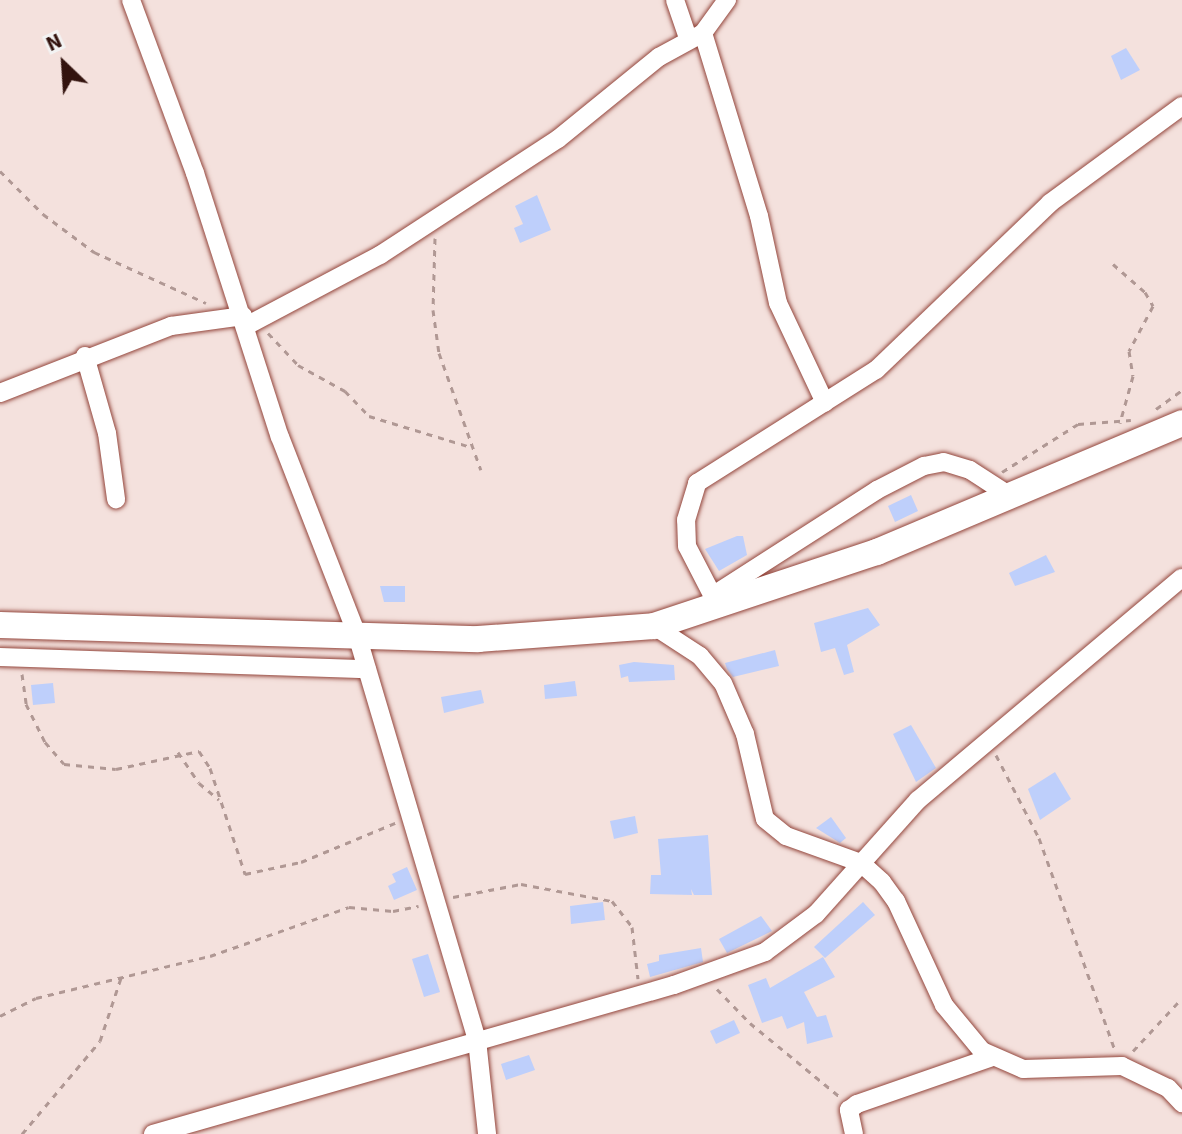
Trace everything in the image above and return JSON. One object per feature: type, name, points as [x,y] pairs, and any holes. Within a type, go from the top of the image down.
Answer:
[{"type":"main road","points":[[0,625],[478,639],[654,626],[716,602],[877,552],[1182,423]]},
{"type":"street","points":[[131,0],[245,320],[280,437],[357,635],[477,1040],[487,1134]]},
{"type":"street","points":[[675,0],[695,35],[759,216],[778,303],[825,403]]},
{"type":"street","points":[[0,393],[85,356],[171,326],[245,320],[380,255],[558,139],[695,35],[727,0]]},
{"type":"street","points":[[1010,496],[987,481],[944,462],[924,466],[877,490],[716,602],[687,546],[686,520],[697,483],[736,454],[876,370],[1050,203],[1182,106]]},
{"type":"street","points":[[85,356],[107,433],[116,499]]},
{"type":"street","points":[[153,1134],[638,995],[705,975],[765,952],[787,937],[918,800],[1182,578]]},
{"type":"street","points":[[654,626],[700,656],[723,683],[745,734],[765,819],[786,836],[861,863],[896,901],[944,1005],[990,1058],[1023,1069],[1121,1064],[1175,1086],[1182,1103]]},
{"type":"street","points":[[0,657],[367,669]]},
{"type":"street","points":[[854,1134],[849,1110],[990,1058]]},
{"type":"path","points":[[0,171],[43,214],[94,252],[245,320],[298,365],[345,391],[369,416],[472,447]]},
{"type":"path","points":[[435,218],[433,310],[439,353],[481,470]]},
{"type":"path","points":[[1113,264],[1145,292],[1153,306],[1129,351],[1133,376],[1120,423]]},
{"type":"path","points":[[1147,414],[1182,390]]},
{"type":"path","points":[[987,481],[1078,424],[1120,423],[1137,418]]},
{"type":"path","points":[[21,658],[26,704],[45,742],[64,764],[116,769],[178,752],[199,751],[206,757],[242,869],[252,875],[301,862],[412,816]]},
{"type":"path","points":[[988,739],[1039,838],[1121,1064],[1182,998]]},
{"type":"path","points":[[178,752],[199,783],[219,800]]},
{"type":"path","points":[[0,1016],[36,998],[122,974],[210,956],[349,907],[393,911],[489,887],[521,884],[612,901],[632,927],[638,995]]},
{"type":"path","points":[[22,1134],[100,1041],[122,974]]},
{"type":"path","points":[[705,975],[750,1023],[827,1083],[849,1110]]},
{"type":"building","points":[[1126,48],[1140,70],[1121,80],[1111,56]]},
{"type":"building","points":[[537,195],[551,230],[520,243],[514,228],[523,224],[515,206]]},
{"type":"building","points":[[911,495],[918,511],[895,522],[888,506]]},
{"type":"building","points":[[743,536],[747,555],[719,571],[705,549]]},
{"type":"building","points":[[1046,555],[1055,572],[1015,586],[1009,573]]},
{"type":"building","points":[[380,586],[405,586],[405,602],[384,602]]},
{"type":"building","points":[[868,608],[880,625],[847,645],[854,672],[844,675],[835,648],[821,652],[814,623]]},
{"type":"building","points":[[775,650],[779,666],[733,677],[725,663]]},
{"type":"building","points":[[634,662],[674,665],[675,680],[629,682],[628,676],[621,678],[619,665]]},
{"type":"building","points":[[575,681],[577,696],[545,699],[544,685]]},
{"type":"building","points":[[53,683],[55,703],[33,705],[31,685]]},
{"type":"building","points":[[481,690],[484,703],[444,713],[441,697]]},
{"type":"building","points":[[911,725],[936,768],[916,782],[893,734]]},
{"type":"building","points":[[1055,772],[1071,799],[1040,820],[1028,789]]},
{"type":"building","points":[[635,816],[638,833],[614,839],[610,821]]},
{"type":"building","points":[[831,817],[846,838],[840,843],[816,828]]},
{"type":"building","points":[[708,835],[712,895],[694,895],[691,889],[692,895],[650,894],[651,875],[661,875],[658,839]]},
{"type":"building","points":[[407,867],[417,890],[394,900],[388,886],[396,882],[392,874]]},
{"type":"building","points":[[603,902],[605,920],[571,924],[570,906]]},
{"type":"building","points":[[863,902],[875,915],[825,958],[814,947]]},
{"type":"building","points":[[761,916],[772,931],[727,953],[719,939]]},
{"type":"building","points":[[701,948],[703,962],[650,977],[647,964],[659,961],[659,955]]},
{"type":"building","points":[[428,954],[440,992],[424,997],[412,959]]},
{"type":"building","points":[[823,957],[835,977],[804,992],[817,1017],[826,1015],[833,1037],[807,1044],[804,1022],[787,1029],[782,1016],[762,1023],[748,985],[766,978],[770,988]]},
{"type":"building","points":[[734,1020],[740,1033],[716,1044],[710,1031]]},
{"type":"building","points":[[529,1055],[535,1070],[506,1080],[501,1064]]}]
